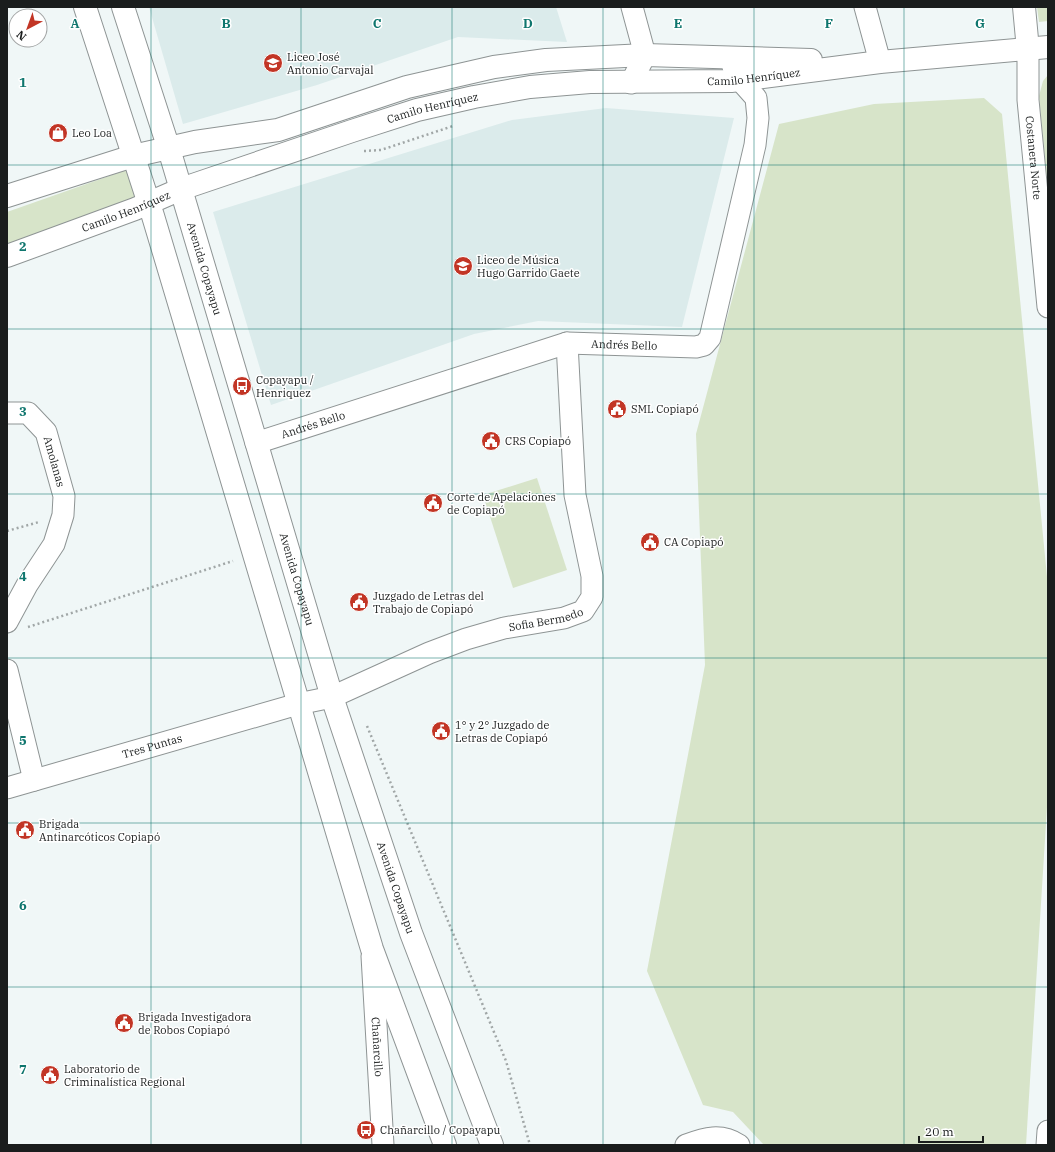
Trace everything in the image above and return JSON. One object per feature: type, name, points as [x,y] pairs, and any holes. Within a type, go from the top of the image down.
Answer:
[{"type":"main road","points":[[85,7],[149,203],[372,949],[445,1145]]},
{"type":"main road","name":"Avenida Copayapu","points":[[123,7],[181,188],[332,697],[411,932],[492,1145]]},
{"type":"main road","name":"Costanera Norte","points":[[1024,7],[1038,48]]},
{"type":"main road","name":"Camilo Henríquez","points":[[7,256],[149,203],[181,188],[352,130],[424,108],[474,97],[530,87],[590,82],[631,83],[740,80],[880,62],[1038,48]]},
{"type":"main road","name":"Camilo Henríquez","points":[[7,196],[133,156],[195,142],[278,130],[407,87],[494,67],[554,60],[645,55],[880,62]]},
{"type":"street","points":[[631,83],[645,55],[632,7]]},
{"type":"street","points":[[865,7],[880,62]]},
{"type":"street","name":"Costanera Norte","points":[[1038,48],[1028,100],[1048,307]]},
{"type":"street","name":"Andrés Bello","points":[[256,443],[567,343],[696,347],[704,345],[710,338],[755,145],[758,118],[756,98],[740,80],[728,58]]},
{"type":"street","name":"Sofia Bermedo","points":[[298,704],[332,697],[429,653],[466,639],[504,628],[564,618],[583,611],[592,597],[592,576],[575,495],[567,343]]},
{"type":"street","name":"Amolanas","points":[[7,413],[28,413],[46,432],[64,496],[63,515],[54,544],[27,585],[14,626]]},
{"type":"street","points":[[7,670],[34,780]]},
{"type":"street","name":"Tres Puntas","points":[[7,788],[298,704]]},
{"type":"street","name":"Chañarcillo","points":[[372,949],[383,1145]]},
{"type":"street","points":[[1047,1145],[1048,1130]]},
{"type":"street","points":[[686,1145],[715,1137],[731,1140],[739,1145]]},
{"type":"path","points":[[358,152],[382,150],[456,125]]},
{"type":"path","points":[[7,532],[63,515]]},
{"type":"path","points":[[14,626],[254,554]]},
{"type":"shaded area","name":"Liceo José Antonio Carvajal","points":[[149,7],[556,7],[567,42],[458,37],[317,85],[183,124]]},
{"type":"shaded area","name":"Liceo de Música Hugo Garrido Gaete","points":[[606,108],[734,118],[682,327],[538,321],[474,334],[271,405],[213,212],[512,120]]},
{"type":"green space","points":[[1037,7],[1048,7],[1048,21],[1039,22]]},
{"type":"green space","points":[[1048,75],[1048,195],[1039,96],[1043,81]]},
{"type":"green space","points":[[984,98],[1002,114],[1048,587],[1048,791],[1026,1145],[764,1145],[733,1112],[703,1105],[647,971],[705,665],[696,434],[779,124],[874,104]]},
{"type":"green space","points":[[129,169],[139,201],[7,251],[7,212]]},
{"type":"green space","points":[[537,478],[567,570],[513,588],[483,495]]},
{"type":"place","name":"Liceo José Antonio Carvajal","points":[[273,63]]},
{"type":"place","name":"Leo Loa","points":[[58,133]]},
{"type":"place","name":"Liceo de Música Hugo Garrido Gaete","points":[[463,266]]},
{"type":"place","name":"Copayapu / Henriquez","points":[[242,386]]},
{"type":"place","name":"SML Copiapó","points":[[617,409]]},
{"type":"place","name":"CRS Copiapó","points":[[491,441]]},
{"type":"place","name":"Corte de Apelaciones de Copiapó","points":[[433,503]]},
{"type":"place","name":"CA Copiapó","points":[[650,542]]},
{"type":"place","name":"Juzgado de Letras del Trabajo de Copiapó","points":[[359,602]]},
{"type":"place","name":"1° y 2° Juzgado de Letras de Copiapó","points":[[441,731]]},
{"type":"place","name":"Brigada Antinarcóticos Copiapó","points":[[25,830]]},
{"type":"place","name":"Brigada Investigadora de Robos Copiapó","points":[[124,1023]]},
{"type":"place","name":"Laboratorio de Criminalística Regional","points":[[50,1075]]},
{"type":"place","name":"Chañarcillo / Copayapu","points":[[366,1130]]}]
